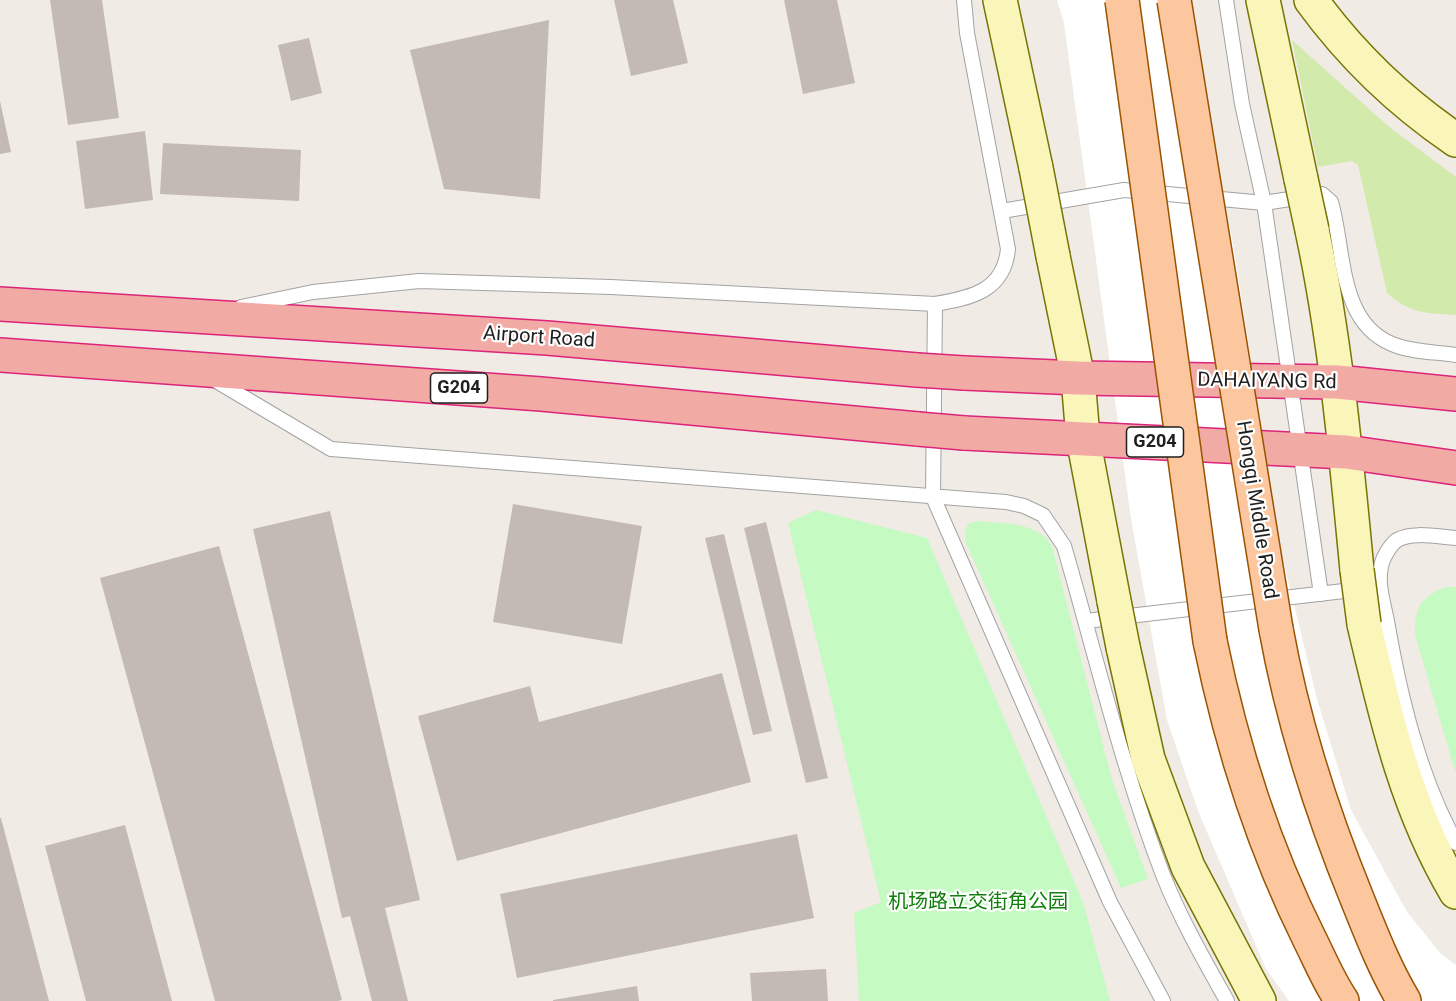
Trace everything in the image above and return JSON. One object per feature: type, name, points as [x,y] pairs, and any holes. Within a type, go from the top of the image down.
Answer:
[{"type":"highway","name":"Airport Road","points":[[0,304],[536,337],[917,370],[1078,378]]},
{"type":"highway","name":"G204","points":[[0,355],[541,394],[964,433],[1346,452],[1454,468]]},
{"type":"highway","name":"DAHAIYANG Rd","points":[[1078,378],[1337,382],[1456,394]]},
{"type":"main road","points":[[1000,0],[1078,378],[1083,438],[1123,647],[1149,759],[1188,867],[1259,1001]]},
{"type":"main road","points":[[1122,0],[1210,641],[1222,701],[1242,769],[1286,891],[1342,1001]]},
{"type":"main road","name":"Hongqi Middle Road","points":[[1174,0],[1286,685],[1305,753],[1345,870],[1389,975],[1404,1001]]},
{"type":"main road","points":[[1263,0],[1323,284],[1346,452],[1369,579],[1364,624],[1401,772],[1419,822],[1456,892]]},
{"type":"main road","points":[[1311,0],[1334,31],[1384,82],[1417,113],[1456,140]]},
{"type":"lane","points":[[198,315],[313,292],[419,281],[611,287],[935,304],[968,299],[997,280],[1004,269],[1008,249],[967,33],[964,0]]},
{"type":"lane","points":[[1226,0],[1242,104],[1264,203],[1321,594]]},
{"type":"lane","points":[[1002,211],[1124,190],[1264,203],[1315,194],[1329,199],[1351,299],[1358,316],[1371,329],[1395,345],[1456,355]]},
{"type":"lane","points":[[935,304],[933,497],[1110,902],[1163,1001]]},
{"type":"lane","points":[[195,368],[331,449],[1006,502],[1024,506],[1043,515],[1064,546],[1133,791],[1164,877],[1203,959],[1227,1001]]},
{"type":"lane","points":[[1086,621],[1321,594],[1369,579],[1381,567],[1387,552],[1397,540],[1416,536],[1456,538]]},
{"type":"lane","points":[[1369,579],[1415,739],[1439,812],[1456,843]]},
{"type":"green space","points":[[1292,40],[1388,126],[1456,177],[1456,315],[1427,313],[1411,309],[1387,293],[1358,165],[1352,161],[1318,167]]},
{"type":"green space","name":"机场路立交街角公园","points":[[816,510],[927,538],[1083,902],[1110,1001],[859,1001],[854,913],[881,902],[788,523]]},
{"type":"green space","points":[[978,521],[1029,528],[1046,538],[1052,546],[1112,780],[1148,879],[1121,888],[966,543],[965,532],[968,524]]},
{"type":"green space","points":[[1445,587],[1456,587],[1456,774],[1415,635],[1416,617],[1420,605],[1429,596]]},
{"type":"pier","points":[[1057,0],[1185,0],[1194,60],[1233,243],[1279,543],[1317,699],[1351,810],[1407,912],[1441,954],[1456,965],[1456,1001],[1289,1001],[1266,969],[1198,811],[1167,720],[1131,519],[1064,23]]},
{"type":"building","points":[[50,0],[102,0],[119,118],[68,125]]},
{"type":"building","points":[[614,0],[673,0],[688,63],[631,76]]},
{"type":"building","points":[[784,0],[837,0],[855,83],[803,94]]},
{"type":"building","points":[[549,20],[540,199],[444,189],[410,50]]},
{"type":"building","points":[[309,38],[322,93],[291,101],[278,45]]},
{"type":"building","points":[[0,101],[11,152],[0,154]]},
{"type":"building","points":[[145,131],[153,200],[85,209],[76,141]]},
{"type":"building","points":[[163,143],[301,150],[299,201],[160,194]]},
{"type":"building","points":[[513,504],[642,526],[622,644],[493,622]]},
{"type":"building","points":[[330,511],[420,900],[385,908],[408,1001],[372,1001],[350,916],[342,918],[253,529]]},
{"type":"building","points":[[766,522],[828,778],[806,783],[744,528]]},
{"type":"building","points":[[724,534],[772,731],[753,735],[705,538]]},
{"type":"building","points":[[219,546],[342,1000],[215,1001],[100,578]]},
{"type":"building","points":[[722,673],[751,782],[457,861],[418,716],[530,686],[539,722]]},
{"type":"building","points":[[1,818],[49,1001],[0,1001]]},
{"type":"building","points":[[125,825],[172,1001],[86,1001],[45,846]]},
{"type":"building","points":[[797,834],[814,918],[517,978],[500,894]]},
{"type":"building","points":[[826,969],[828,1001],[752,1001],[750,973]]},
{"type":"building","points":[[637,986],[639,1001],[553,1001],[553,1000]]}]
